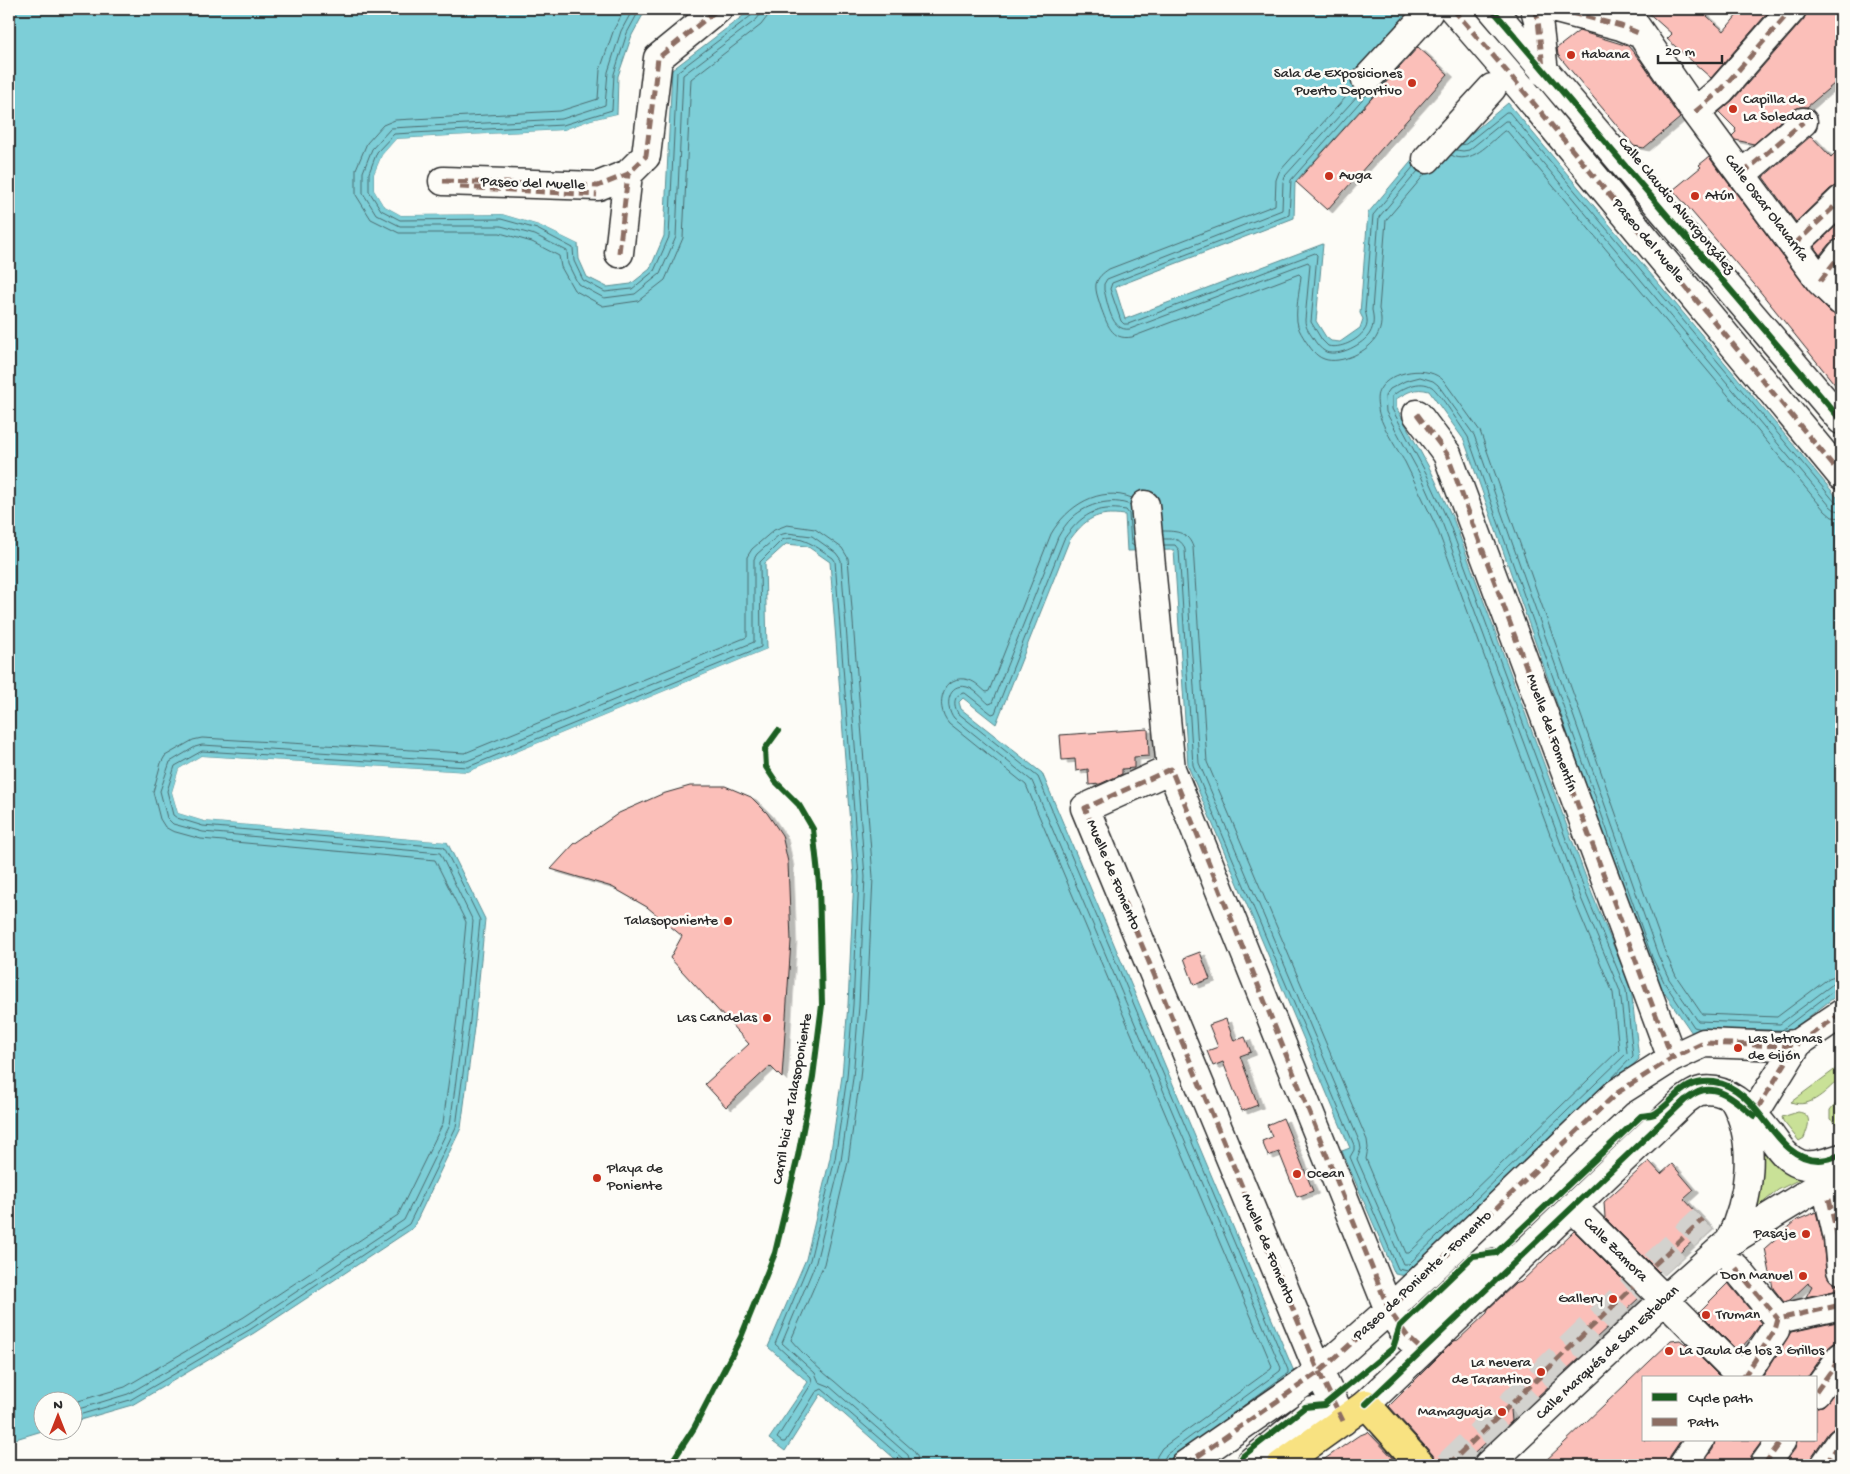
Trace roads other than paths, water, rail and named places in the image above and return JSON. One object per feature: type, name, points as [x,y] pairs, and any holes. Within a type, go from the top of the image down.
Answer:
[{"type":"main road","points":[[1281,1465],[1366,1404],[1421,1465]]},
{"type":"street","name":"Paseo del Muelle","points":[[597,195],[443,184],[598,186],[628,174],[646,156],[658,58],[718,9]]},
{"type":"street","name":"Calle Claudio Alvargonzález","points":[[1492,9],[1841,420]]},
{"type":"street","points":[[1535,9],[1544,72]]},
{"type":"street","points":[[1556,9],[1621,26],[1641,34]]},
{"type":"street","name":"Calle Oscar Olavarría","points":[[1624,9],[1695,112],[1820,281],[1841,301]]},
{"type":"street","points":[[1695,112],[1721,90],[1792,9]]},
{"type":"street","name":"Paseo del Muelle","points":[[1440,11],[1521,88],[1841,475]]},
{"type":"street","points":[[1366,80],[1440,11]]},
{"type":"street","points":[[1427,160],[1492,88]]},
{"type":"street","points":[[1742,174],[1803,122]]},
{"type":"street","points":[[619,253],[628,174]]},
{"type":"street","points":[[1794,245],[1841,200]]},
{"type":"street","points":[[1820,281],[1841,254]]},
{"type":"street","name":"Muelle del Fomentín","points":[[1417,414],[1447,454],[1672,1058]]},
{"type":"street","points":[[1145,504],[1171,769],[1389,1310],[1408,1337],[1422,1350]]},
{"type":"street","name":"Muelle de Fomento","points":[[1171,769],[1085,808],[1319,1372],[1343,1421]]},
{"type":"street","points":[[1745,1104],[1798,1043],[1841,1014]]},
{"type":"street","points":[[1672,1058],[1704,1043],[1783,1046],[1798,1043]]},
{"type":"street","name":"Paseo de Poniente - Fomento","points":[[1185,1465],[1319,1372],[1389,1310],[1618,1093],[1672,1058]]},
{"type":"street","points":[[1366,1404],[1685,1100],[1699,1091],[1711,1090],[1745,1104],[1786,1156],[1801,1164],[1822,1164],[1841,1158]]},
{"type":"street","name":"Calle Marqués de San Esteban","points":[[1729,1242],[1740,1218],[1748,1184],[1746,1141],[1740,1110],[1745,1104]]},
{"type":"street","name":"Calle Marqués de San Esteban","points":[[1488,1465],[1664,1300],[1729,1242],[1812,1190],[1835,1190]]},
{"type":"street","points":[[1835,1190],[1841,1270]]},
{"type":"street","name":"Calle Zamora","points":[[1572,1207],[1741,1376]]},
{"type":"street","points":[[1423,1320],[1481,1267],[1519,1258]]},
{"type":"street","points":[[1736,1268],[1778,1319]]},
{"type":"street","points":[[1778,1319],[1841,1305]]},
{"type":"street","points":[[1744,1376],[1775,1330],[1778,1319]]},
{"type":"street","points":[[1818,1389],[1841,1357]]},
{"type":"street","points":[[1251,1465],[1252,1461],[1313,1411]]},
{"type":"street","points":[[1683,1465],[1699,1442]]},
{"type":"street","points":[[1764,1465],[1781,1442]]},
{"type":"street","points":[[1825,1465],[1841,1442]]},
{"type":"water","points":[[9,9],[646,9],[632,35],[618,76],[617,114],[591,120],[564,130],[396,139],[382,155],[374,174],[374,190],[383,205],[401,215],[502,214],[539,225],[578,244],[579,259],[587,277],[607,287],[631,284],[650,269],[664,236],[672,70],[752,9],[1414,9],[1391,34],[1412,53],[1295,182],[1294,218],[1115,287],[1125,319],[1323,244],[1316,321],[1326,337],[1331,341],[1340,342],[1360,328],[1363,319],[1360,313],[1368,213],[1446,120],[1462,141],[1508,103],[1841,502],[1841,992],[1784,1036],[1692,1033],[1659,985],[1647,959],[1464,440],[1429,391],[1416,390],[1396,399],[1396,407],[1431,471],[1454,521],[1592,894],[1631,988],[1639,1059],[1412,1277],[1395,1274],[1342,1151],[1350,1148],[1188,766],[1174,550],[1127,551],[1125,515],[1115,514],[1106,514],[1092,518],[1080,527],[1069,541],[996,724],[963,698],[959,702],[961,709],[1042,773],[1295,1374],[1171,1465],[902,1465],[821,1394],[785,1451],[769,1439],[808,1382],[768,1347],[806,1259],[830,1158],[842,1076],[848,1005],[854,877],[830,562],[807,546],[786,544],[765,563],[767,649],[468,772],[201,756],[179,769],[172,792],[178,813],[204,821],[447,842],[485,919],[475,1020],[461,1128],[413,1228],[254,1333],[132,1405],[82,1419],[82,1392],[32,1392],[32,1434],[9,1441]]},
{"type":"tunnel","points":[[1654,1265],[1703,1219]]},
{"type":"tunnel","points":[[1448,1465],[1633,1287]]},
{"type":"place","name":"Habana","points":[[1571,55]]},
{"type":"place","name":"Sala de Exposiciones Puerto Deportivo","points":[[1412,83]]},
{"type":"place","name":"Capilla de La Soledad","points":[[1733,109]]},
{"type":"place","name":"Auga","points":[[1329,176]]},
{"type":"place","name":"Atún","points":[[1695,196]]},
{"type":"place","name":"Talasoponiente","points":[[728,921]]},
{"type":"place","name":"Las Candelas","points":[[767,1018]]},
{"type":"place","name":"Las letronas de Gijón","points":[[1738,1048]]},
{"type":"place","name":"Ocean","points":[[1297,1174]]},
{"type":"place","name":"Playa de Poniente","points":[[597,1178]]},
{"type":"place","name":"Pasaje","points":[[1806,1234]]},
{"type":"place","name":"Don Manuel","points":[[1803,1276]]},
{"type":"place","name":"Gallery","points":[[1613,1299]]},
{"type":"place","name":"Truman","points":[[1706,1315]]},
{"type":"place","name":"La Jaula de los 3 Grillos","points":[[1669,1351]]},
{"type":"place","name":"La nevera de Tarantino","points":[[1541,1372]]},
{"type":"place","name":"Mamaguaja","points":[[1502,1412]]}]
